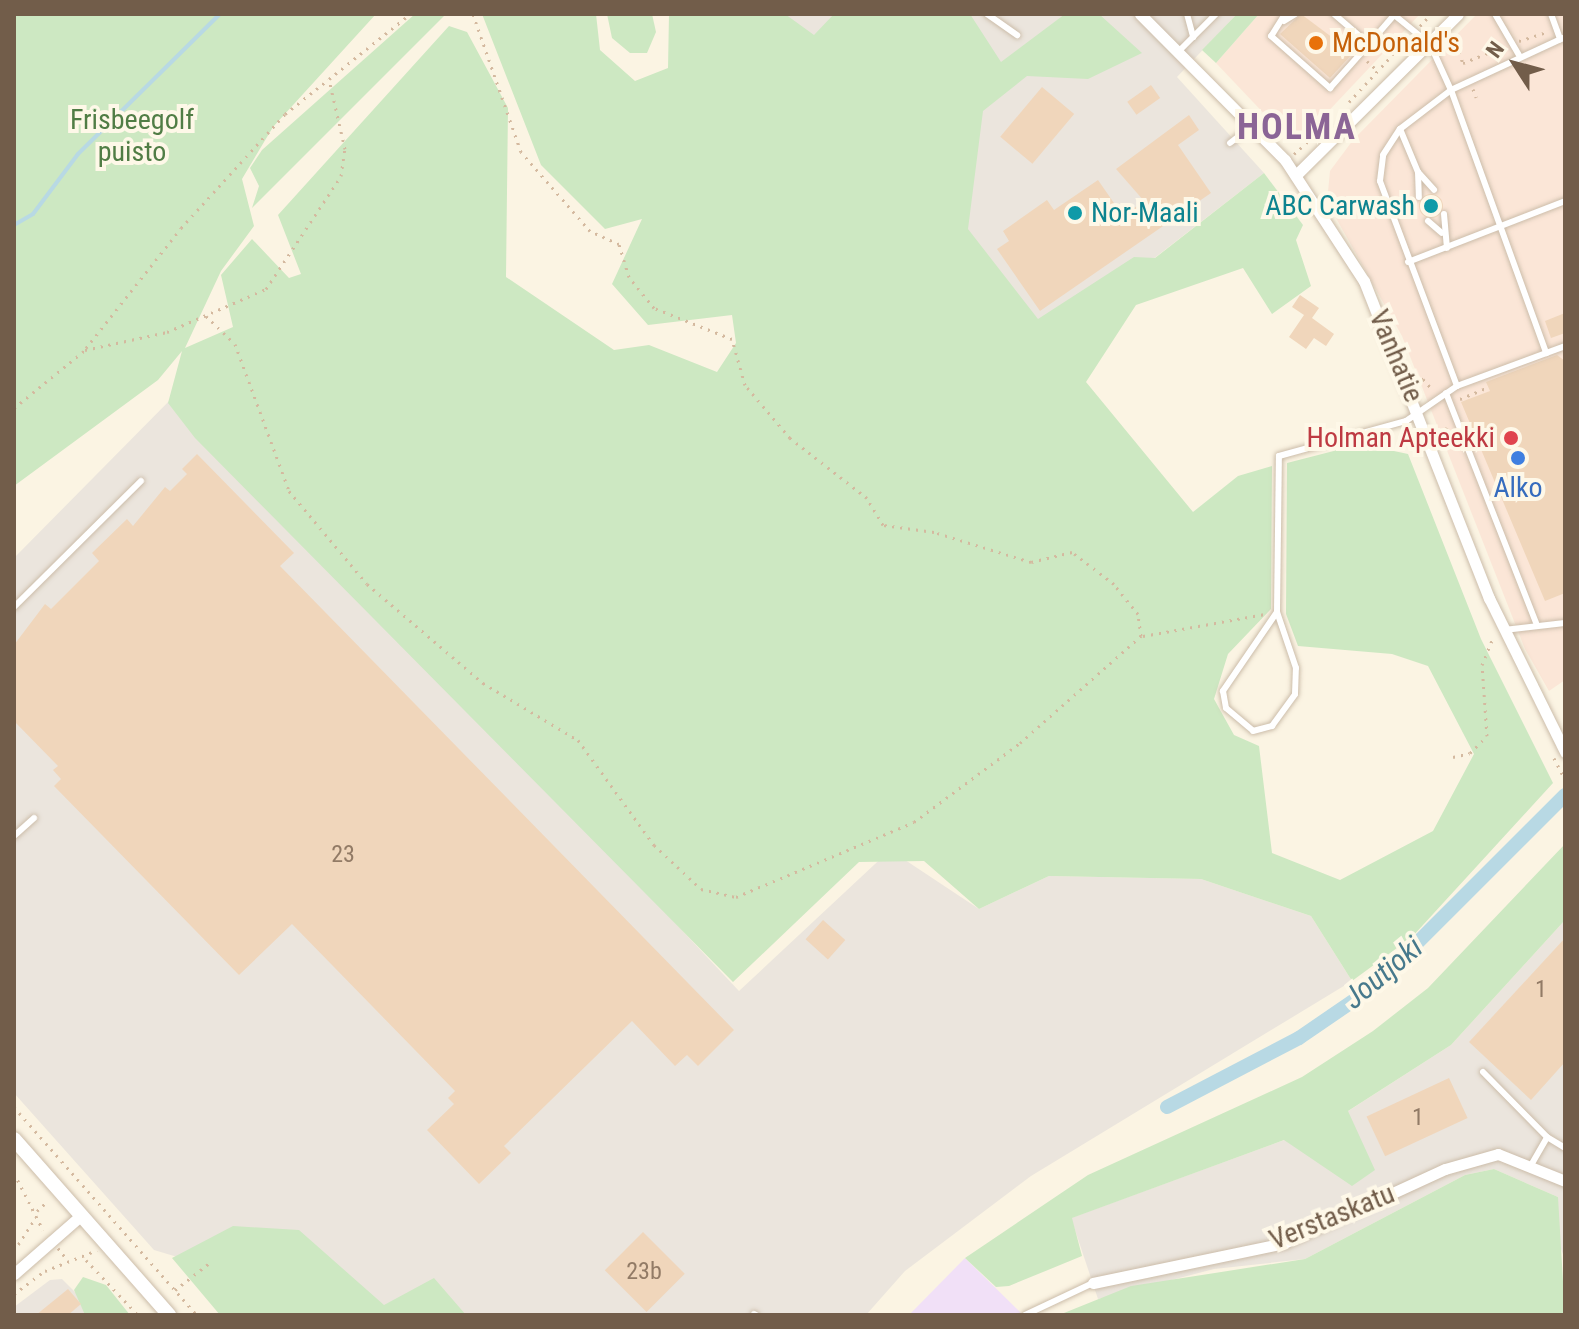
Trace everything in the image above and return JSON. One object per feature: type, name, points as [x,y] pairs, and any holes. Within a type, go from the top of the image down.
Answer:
[{"type":"street","name":"Vanhatie","points":[[1140,14],[1255,124],[1296,175],[1364,281],[1420,412],[1499,633],[1565,752]]},
{"type":"street","points":[[1296,175],[1458,14]]},
{"type":"street","points":[[14,1139],[79,1217],[169,1315]]},
{"type":"street","name":"Verstaskatu","points":[[1093,1283],[1284,1243],[1445,1169],[1498,1154],[1565,1181]]},
{"type":"street","points":[[14,1274],[79,1217]]},
{"type":"lane","points":[[987,14],[1017,35]]},
{"type":"lane","points":[[1187,14],[1193,37]]},
{"type":"lane","points":[[1180,50],[1216,14]]},
{"type":"lane","points":[[1295,14],[1284,18],[1271,36],[1330,88],[1393,14],[1430,44],[1451,90],[1546,353]]},
{"type":"lane","points":[[1334,14],[1369,44]]},
{"type":"lane","points":[[1495,14],[1519,55]]},
{"type":"lane","points":[[1457,386],[1408,262],[1379,168],[1400,129],[1451,90],[1519,55],[1562,38],[1551,14]]},
{"type":"lane","points":[[1230,143],[1255,124]]},
{"type":"lane","points":[[1400,129],[1418,172],[1434,190]]},
{"type":"lane","points":[[1418,172],[1419,197]]},
{"type":"lane","points":[[1408,262],[1565,201]]},
{"type":"lane","points":[[1444,214],[1442,233],[1447,248]]},
{"type":"lane","points":[[1428,221],[1442,233]]},
{"type":"lane","points":[[1277,612],[1223,691],[1226,708],[1253,731],[1272,726],[1295,694],[1296,668],[1277,612],[1279,456],[1420,412],[1457,386],[1565,346]]},
{"type":"lane","points":[[1446,393],[1536,623]]},
{"type":"lane","points":[[14,607],[141,481]]},
{"type":"lane","points":[[1499,633],[1536,623],[1565,623]]},
{"type":"lane","points":[[14,836],[34,818]]},
{"type":"lane","points":[[1483,1072],[1547,1137],[1565,1148]]},
{"type":"lane","points":[[1530,1167],[1547,1137]]},
{"type":"lane","points":[[1025,1315],[1093,1283]]},
{"type":"path","points":[[14,408],[85,350],[181,228],[285,114],[410,14]]},
{"type":"path","points":[[473,14],[521,152],[590,231],[619,244],[629,277],[654,308],[732,339],[745,385],[790,438],[867,498],[883,525],[934,532],[1031,562],[1072,552],[1114,584],[1138,614],[1141,636]]},
{"type":"path","points":[[1285,160],[1431,14]]},
{"type":"path","points":[[1523,40],[1545,33]]},
{"type":"path","points":[[1452,35],[1463,63],[1500,48]]},
{"type":"path","points":[[85,350],[206,316],[266,289],[341,176],[345,149],[329,79]]},
{"type":"path","points":[[206,316],[235,344],[289,491],[367,584],[483,683],[578,740],[654,845],[701,889],[736,897],[914,822],[1020,743],[1141,636],[1277,612]]},
{"type":"path","points":[[1450,404],[1488,387]]},
{"type":"path","points":[[1488,622],[1499,633],[1500,652]]},
{"type":"path","points":[[1453,757],[1470,753],[1487,736],[1482,665],[1499,633]]},
{"type":"path","points":[[1549,750],[1565,780]]},
{"type":"path","points":[[14,1107],[197,1315]]},
{"type":"path","points":[[14,1173],[37,1211],[14,1251]]},
{"type":"path","points":[[34,1220],[68,1261]]},
{"type":"path","points":[[14,1294],[68,1261],[86,1260],[120,1228]]},
{"type":"path","points":[[86,1260],[138,1315]]},
{"type":"path","points":[[175,1290],[212,1261]]},
{"type":"shaded area","points":[[755,14],[1237,14],[1177,77],[1264,173],[1032,353]]},
{"type":"shaded area","points":[[1259,14],[1420,14],[1304,137],[1291,142],[1216,63]]},
{"type":"shaded area","points":[[1477,14],[1565,14],[1565,680],[1549,691],[1525,649],[1402,336],[1327,202],[1330,171],[1353,140]]},
{"type":"shaded area","points":[[177,393],[739,991],[890,850],[979,909],[1049,876],[1201,879],[1311,916],[1352,981],[1031,1176],[905,1271],[866,1315],[371,1315],[154,1250],[14,1093],[14,558]]},
{"type":"shaded area","points":[[1565,920],[1565,1260],[1556,1235],[1558,1197],[1494,1169],[1465,1175],[1305,1259],[1214,1269],[1098,1299],[1071,1218],[1328,1124],[1451,1045]]},
{"type":"shaded area","points":[[965,1258],[1023,1315],[909,1315]]},
{"type":"shaded area","points":[[62,1279],[86,1303],[85,1315],[14,1315],[14,1307],[50,1280]]},
{"type":"green space","name":"Frisbeegolf puisto","points":[[14,14],[376,14],[273,127],[242,179],[254,226],[221,271],[185,348],[233,327],[221,275],[252,239],[289,278],[301,274],[278,215],[449,26],[467,32],[508,108],[506,277],[614,350],[649,345],[717,372],[736,343],[732,315],[648,325],[612,284],[642,219],[605,229],[541,165],[482,14],[596,14],[600,50],[635,81],[668,68],[669,14],[785,14],[814,35],[834,14],[970,14],[1001,62],[1065,14],[1099,14],[1142,53],[1088,79],[1027,76],[983,111],[968,229],[1038,319],[1134,257],[1155,258],[1264,173],[1303,225],[1296,240],[1311,286],[1272,314],[1243,268],[1136,305],[1086,382],[1193,512],[1238,476],[1272,466],[1271,609],[1228,654],[1214,699],[1234,735],[1259,746],[1272,853],[1340,880],[1433,831],[1474,754],[1428,666],[1392,654],[1298,646],[1286,614],[1287,463],[1361,444],[1408,454],[1481,639],[1553,783],[1412,937],[1352,981],[1311,916],[1201,879],[1049,876],[979,909],[924,861],[859,862],[733,982],[195,438],[168,403],[182,351],[158,380],[14,486]]},
{"type":"green space","points":[[415,14],[446,14],[252,208],[259,186],[250,168],[262,150]]},
{"type":"green space","points":[[607,14],[652,14],[656,32],[647,53],[630,53],[612,38]]},
{"type":"green space","points":[[1237,14],[1259,14],[1216,63],[1202,50]]},
{"type":"green space","points":[[1565,844],[1565,920],[1451,1045],[1348,1111],[1375,1170],[1352,1186],[1284,1140],[1072,1218],[1082,1256],[1009,1286],[996,1287],[965,1258],[1088,1175],[1302,1077],[1373,1031],[1428,988]]},
{"type":"green space","points":[[1494,1169],[1558,1197],[1565,1315],[1059,1315],[1131,1286],[1305,1259],[1465,1175]]},
{"type":"green space","points":[[233,1226],[299,1230],[384,1305],[434,1278],[466,1315],[220,1315],[172,1258]]},
{"type":"green space","points":[[83,1277],[106,1285],[130,1315],[85,1315],[74,1290]]},
{"type":"building","name":"McDonald's","points":[[1301,14],[1353,53],[1330,78],[1280,34]]},
{"type":"building","points":[[1151,85],[1160,98],[1136,115],[1127,102]]},
{"type":"building","points":[[1042,87],[1074,114],[1032,164],[1000,137]]},
{"type":"building","name":"Nor-Maali","points":[[1189,115],[1199,130],[1178,145],[1211,193],[1040,311],[997,249],[1009,241],[1003,231],[1047,200],[1054,210],[1098,180],[1123,216],[1144,201],[1116,169]]},
{"type":"building","name":"ABC Carwash","points":[[1431,194],[1440,197],[1443,206],[1440,215],[1431,218],[1422,215],[1419,206],[1422,197]]},
{"type":"building","points":[[1300,295],[1319,308],[1312,318],[1334,334],[1326,346],[1314,338],[1306,349],[1289,337],[1304,315],[1292,307]]},
{"type":"building","points":[[1565,313],[1565,333],[1551,338],[1545,321]]},
{"type":"building","points":[[1557,355],[1565,361],[1565,593],[1545,601],[1461,402],[1490,391],[1486,382]]},
{"type":"building","points":[[197,454],[294,553],[280,566],[734,1030],[698,1066],[687,1055],[675,1066],[632,1021],[504,1146],[511,1153],[479,1184],[427,1130],[454,1104],[448,1098],[455,1091],[292,924],[239,975],[54,786],[61,779],[53,770],[58,766],[14,721],[14,645],[45,604],[51,609],[99,561],[92,553],[127,519],[133,526],[165,487],[170,491],[187,474],[182,469]]},
{"type":"building","points":[[823,920],[845,940],[828,959],[806,939]]},
{"type":"building","points":[[1565,938],[1565,1062],[1531,1100],[1469,1042]]},
{"type":"building","points":[[1449,1078],[1468,1118],[1385,1156],[1367,1116]]},
{"type":"building","points":[[643,1232],[685,1274],[647,1312],[605,1270]]},
{"type":"building","points":[[68,1289],[81,1304],[68,1315],[36,1315]]},
{"type":"waterway","points":[[14,225],[33,214],[78,154],[220,14]]},
{"type":"waterway","name":"Joutjoki","points":[[1167,1107],[1299,1038],[1372,988],[1565,795]]},
{"type":"place","name":"McDonald's","points":[[1316,43]]},
{"type":"place","name":"ABC Carwash","points":[[1431,206]]},
{"type":"place","name":"Nor-Maali","points":[[1075,213]]},
{"type":"place","name":"Holman Apteekki","points":[[1511,438]]},
{"type":"place","name":"Alko","points":[[1518,458]]},
{"type":"district","name":"HOLMA","points":[[1297,128]]}]
